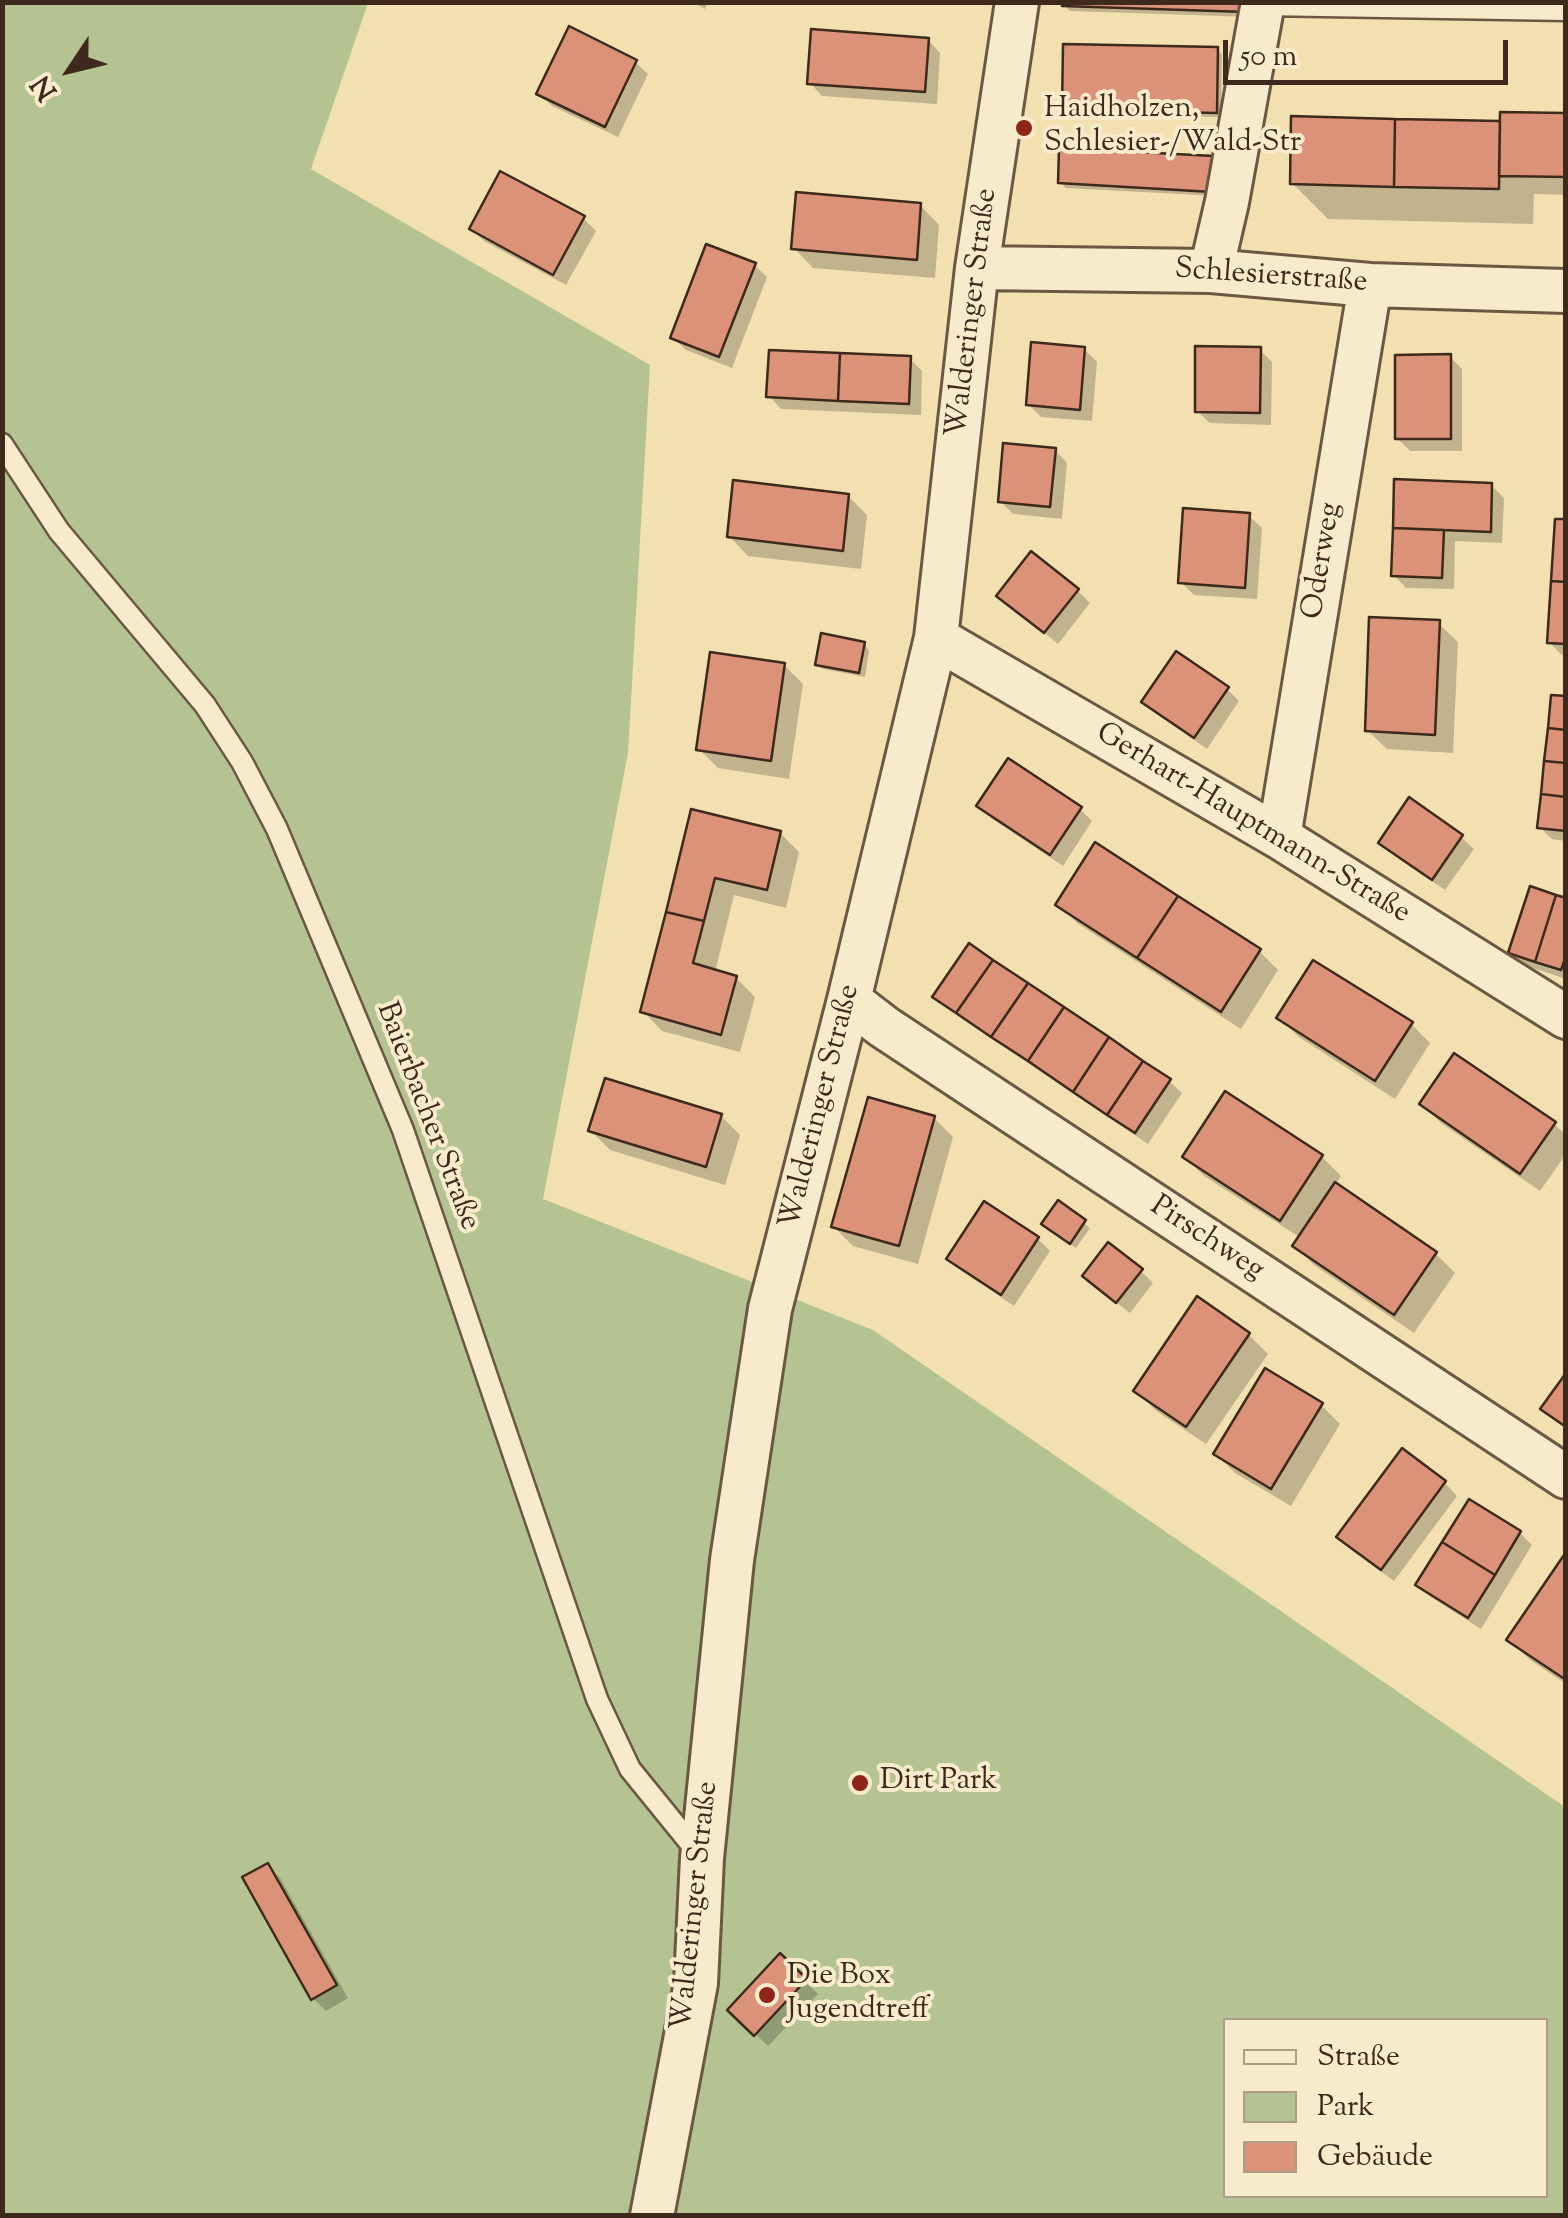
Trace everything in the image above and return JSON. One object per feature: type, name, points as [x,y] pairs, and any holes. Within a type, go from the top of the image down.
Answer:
[{"type":"street","name":"Walderinger Straße","points":[[652,2216],[696,1982],[702,1858],[732,1560],[770,1309],[936,638],[977,268],[1017,2]]},
{"type":"street","points":[[1211,271],[1262,4]]},
{"type":"street","name":"Schlesierstraße","points":[[977,268],[1211,271],[1370,285],[1566,291]]},
{"type":"street","name":"Oderweg","points":[[1279,837],[1370,285]]},
{"type":"street","name":"Gerhart-Hauptmann-Straße","points":[[936,638],[1279,837],[1566,1018]]},
{"type":"street","name":"Pirschweg","points":[[849,1000],[884,1028],[1566,1477]]},
{"type":"lane","points":[[1262,4],[1566,10]]},
{"type":"lane","name":"Baierbacher Straße","points":[[2,444],[59,530],[206,705],[242,762],[276,829],[403,1130],[597,1698],[630,1769],[702,1858]]},
{"type":"green space","points":[[3,3],[368,3],[311,169],[650,365],[628,753],[543,1199],[873,1330],[1565,1807],[1565,2215],[3,2216]]},
{"type":"building","points":[[1062,2],[1247,2],[1246,12],[1062,6]]},
{"type":"building","points":[[569,26],[637,60],[605,127],[536,94]]},
{"type":"building","points":[[811,29],[929,38],[925,92],[807,84]]},
{"type":"building","points":[[1063,44],[1218,47],[1217,113],[1062,110]]},
{"type":"building","points":[[1500,112],[1566,113],[1566,177],[1499,176]]},
{"type":"building","points":[[1291,116],[1395,119],[1394,187],[1290,184]]},
{"type":"building","points":[[1395,119],[1500,121],[1499,189],[1394,187]]},
{"type":"building","points":[[1059,148],[1214,156],[1212,192],[1058,183]]},
{"type":"building","points":[[500,171],[585,216],[553,275],[469,229]]},
{"type":"building","points":[[796,192],[921,203],[917,260],[791,249]]},
{"type":"building","points":[[706,244],[756,263],[719,357],[670,338]]},
{"type":"building","points":[[1031,342],[1085,347],[1080,410],[1026,405]]},
{"type":"building","points":[[1195,346],[1261,347],[1260,413],[1195,412]]},
{"type":"building","points":[[769,350],[840,353],[838,401],[766,397]]},
{"type":"building","points":[[840,353],[911,356],[909,404],[838,401]]},
{"type":"building","points":[[1451,354],[1451,439],[1395,439],[1395,355]]},
{"type":"building","points":[[1003,443],[1056,448],[1050,507],[998,502]]},
{"type":"building","points":[[1394,479],[1492,483],[1491,532],[1393,528]]},
{"type":"building","points":[[733,480],[849,494],[843,551],[727,537]]},
{"type":"building","points":[[1183,508],[1250,513],[1245,588],[1178,583]]},
{"type":"building","points":[[1555,519],[1566,519],[1566,582],[1551,581]]},
{"type":"building","points":[[1393,528],[1444,530],[1442,578],[1391,576]]},
{"type":"building","points":[[1031,551],[1079,589],[1044,633],[996,596]]},
{"type":"building","points":[[1551,581],[1566,582],[1566,644],[1547,643]]},
{"type":"building","points":[[1369,617],[1440,620],[1435,735],[1365,731]]},
{"type":"building","points":[[821,633],[865,642],[859,673],[815,665]]},
{"type":"building","points":[[1176,651],[1229,687],[1194,738],[1141,702]]},
{"type":"building","points":[[710,652],[785,663],[771,761],[696,750]]},
{"type":"building","points":[[1551,695],[1566,696],[1566,730],[1548,728]]},
{"type":"building","points":[[1548,728],[1566,730],[1566,763],[1544,761]]},
{"type":"building","points":[[1008,758],[1082,807],[1050,855],[976,806]]},
{"type":"building","points":[[1544,761],[1566,763],[1566,797],[1541,794]]},
{"type":"building","points":[[1541,794],[1566,797],[1566,831],[1537,828]]},
{"type":"building","points":[[1409,797],[1463,835],[1432,880],[1378,843]]},
{"type":"building","points":[[691,809],[781,831],[767,890],[715,878],[704,921],[666,912]]},
{"type":"building","points":[[1095,842],[1178,896],[1137,958],[1055,905]]},
{"type":"building","points":[[1530,886],[1556,895],[1535,962],[1508,953]]},
{"type":"building","points":[[1556,895],[1566,898],[1566,956],[1561,970],[1535,962]]},
{"type":"building","points":[[1178,896],[1261,949],[1221,1012],[1137,958]]},
{"type":"building","points":[[666,912],[704,921],[693,963],[737,976],[721,1035],[640,1012]]},
{"type":"building","points":[[969,943],[993,960],[956,1013],[932,997]]},
{"type":"building","points":[[993,960],[1028,983],[991,1037],[956,1013]]},
{"type":"building","points":[[1313,960],[1413,1022],[1375,1081],[1276,1018]]},
{"type":"building","points":[[1028,983],[1064,1007],[1028,1061],[991,1037]]},
{"type":"building","points":[[1064,1007],[1109,1037],[1073,1092],[1028,1061]]},
{"type":"building","points":[[1109,1037],[1143,1061],[1107,1115],[1073,1092]]},
{"type":"building","points":[[1454,1053],[1556,1122],[1520,1174],[1419,1104]]},
{"type":"building","points":[[1143,1061],[1171,1079],[1135,1133],[1107,1115]]},
{"type":"building","points":[[605,1078],[722,1114],[706,1167],[588,1131]]},
{"type":"building","points":[[1225,1091],[1323,1155],[1280,1221],[1182,1157]]},
{"type":"building","points":[[868,1097],[935,1116],[899,1246],[831,1227]]},
{"type":"building","points":[[1335,1182],[1437,1252],[1394,1315],[1292,1246]]},
{"type":"building","points":[[1058,1200],[1086,1220],[1070,1244],[1041,1224]]},
{"type":"building","points":[[984,1201],[1039,1237],[1001,1295],[946,1259]]},
{"type":"building","points":[[1108,1242],[1143,1269],[1116,1303],[1082,1276]]},
{"type":"building","points":[[1197,1296],[1250,1333],[1186,1427],[1133,1391]]},
{"type":"building","points":[[1265,1368],[1323,1403],[1271,1489],[1213,1454]]},
{"type":"building","points":[[1566,1373],[1566,1427],[1540,1409]]},
{"type":"building","points":[[1402,1448],[1446,1481],[1381,1570],[1336,1537]]},
{"type":"building","points":[[1469,1499],[1521,1531],[1495,1575],[1442,1542]]},
{"type":"building","points":[[1442,1542],[1495,1575],[1468,1618],[1415,1585]]},
{"type":"building","points":[[1566,1552],[1566,1680],[1506,1640]]},
{"type":"building","points":[[268,1863],[337,1985],[311,2000],[242,1877]]},
{"type":"building","name":"Die Box Jugendtreff","points":[[780,1953],[807,1979],[754,2036],[727,2010]]},
{"type":"place","name":"Haidholzen, Schlesier-/Wald-Str","points":[[1024,128]]},
{"type":"place","name":"Dirt Park","points":[[860,1783]]},
{"type":"place","name":"Die Box Jugendtreff","points":[[767,1995]]}]
